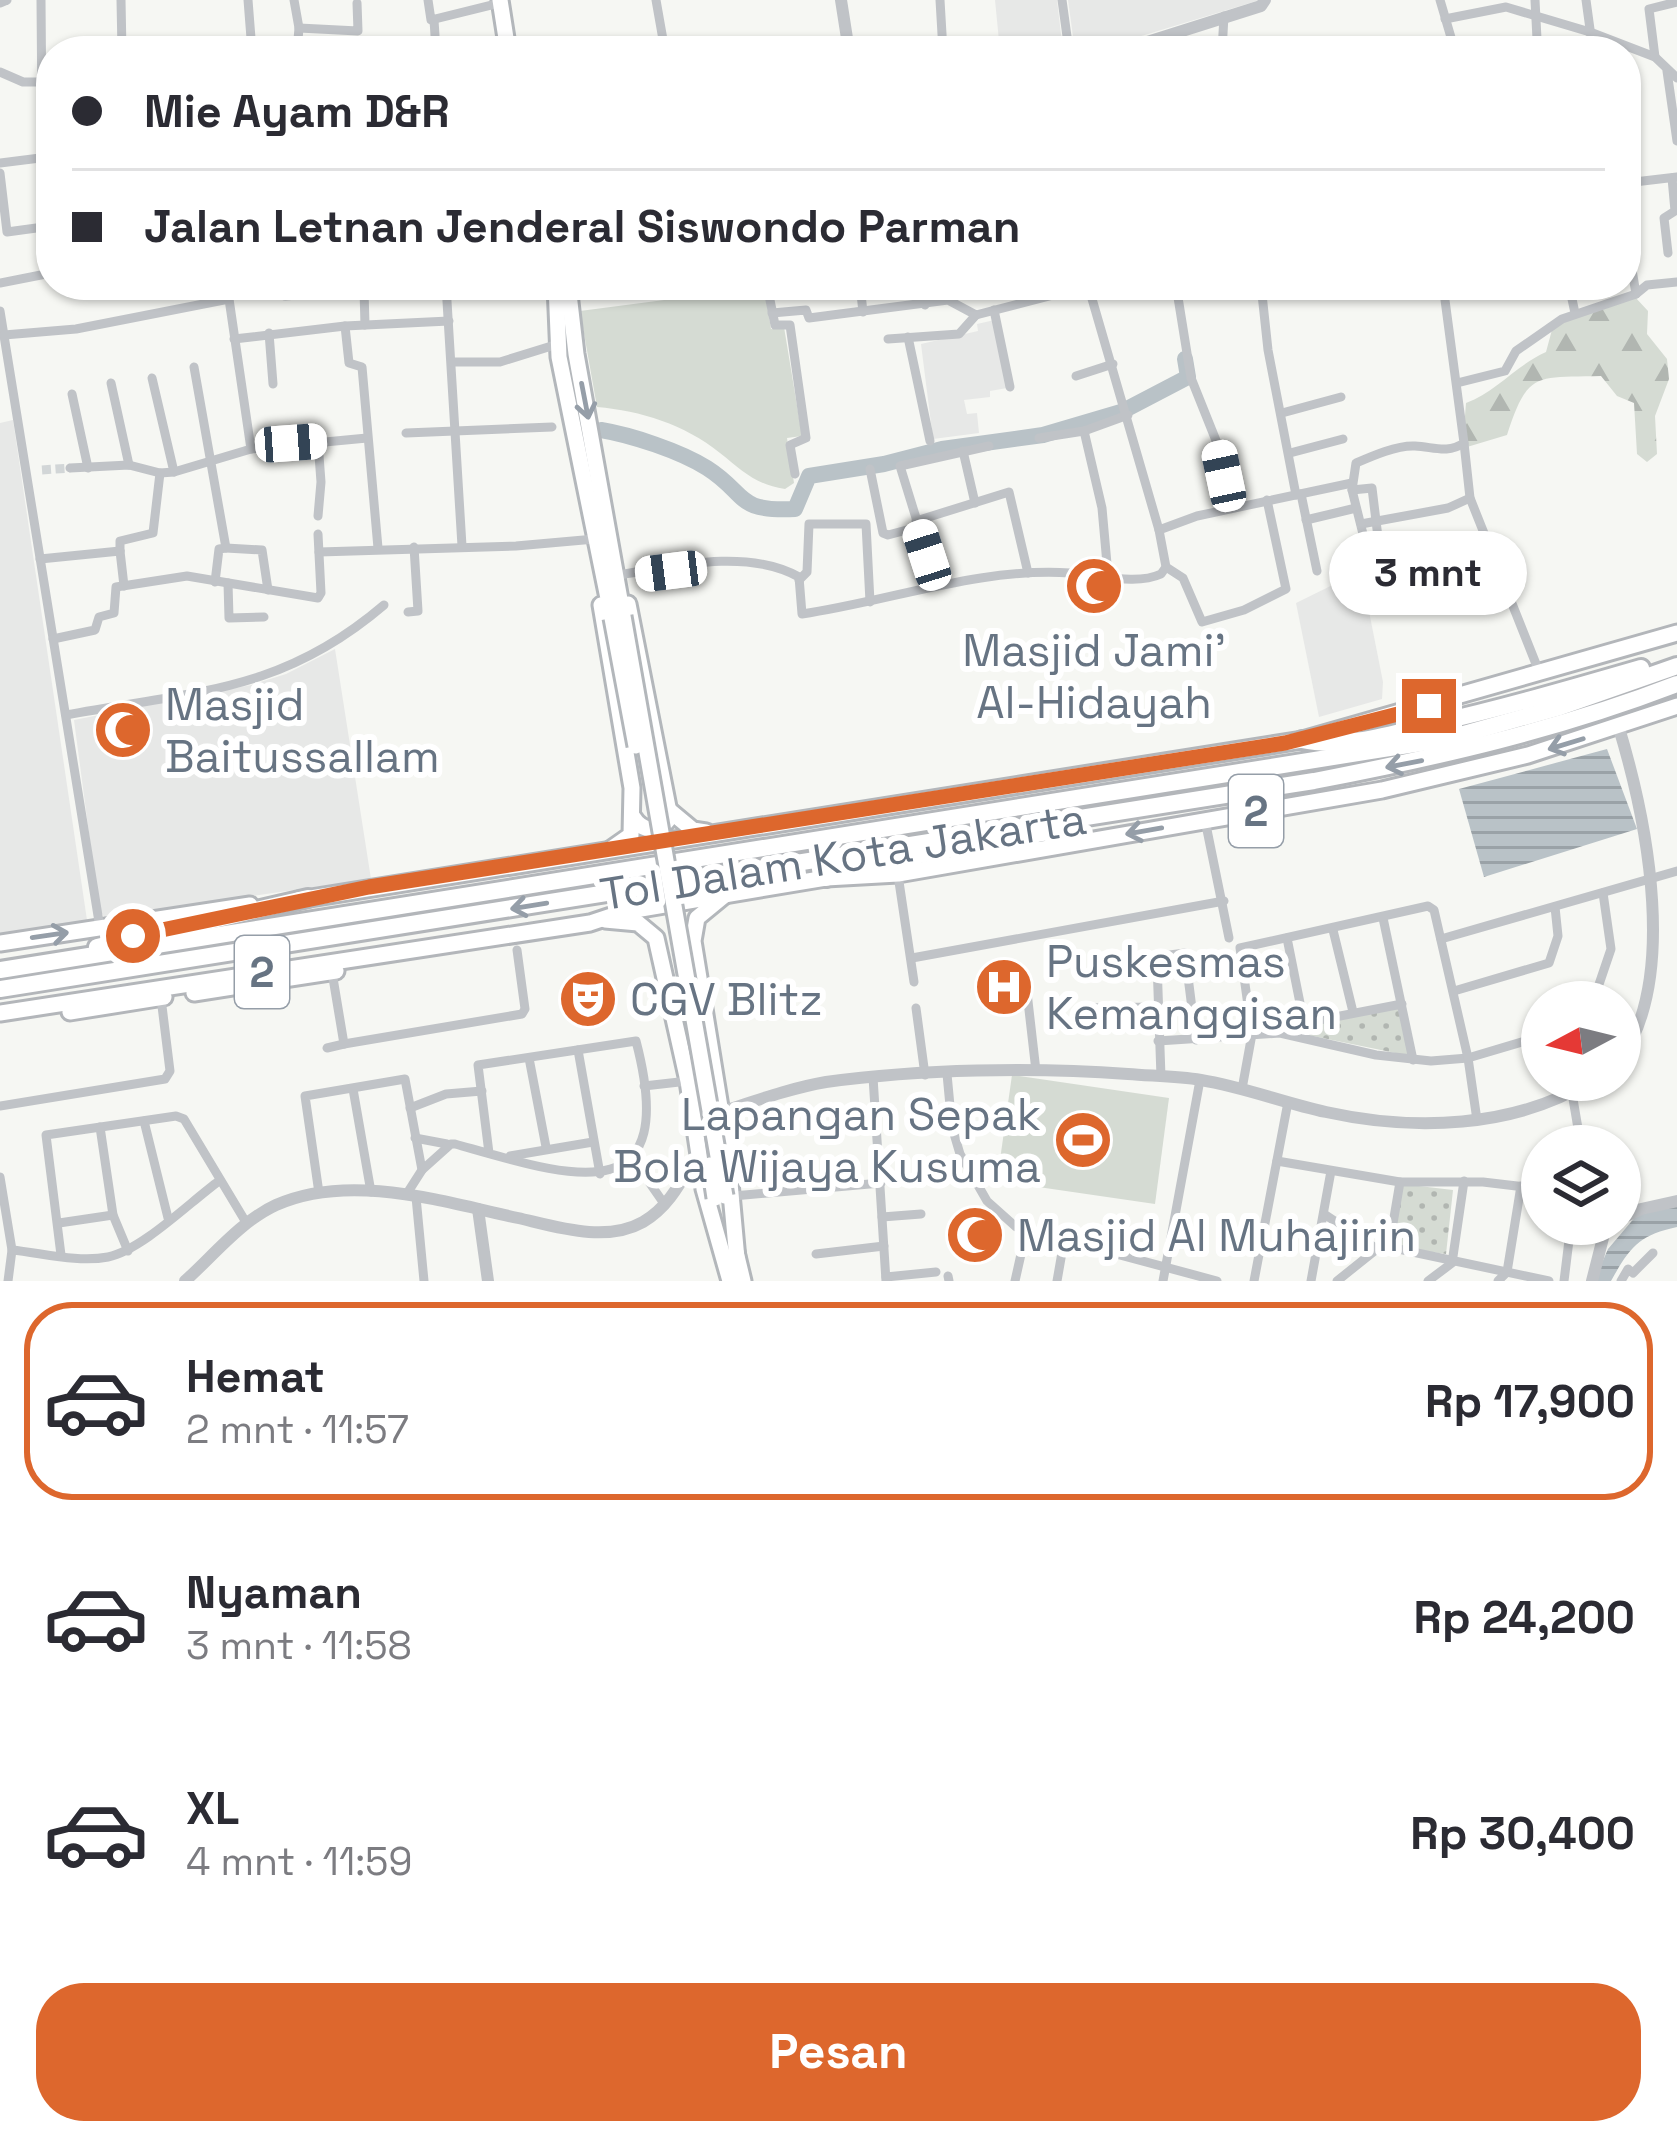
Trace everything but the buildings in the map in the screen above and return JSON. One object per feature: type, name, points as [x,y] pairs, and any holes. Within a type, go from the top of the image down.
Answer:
[{"type":"highway","points":[[1302,740],[1329,744],[1397,732],[1677,663]]},
{"type":"highway","name":"Tol Dalam Kota Jakarta","points":[[0,970],[1446,739],[1560,707],[1677,663]]},
{"type":"highway","name":"Tol Dalam Kota Jakarta","points":[[0,989],[1456,754],[1566,724],[1677,684]]},
{"type":"highway","points":[[826,878],[865,865],[1033,837],[1075,819]]},
{"type":"highway","points":[[69,960],[133,936],[308,898]]},
{"type":"highway","points":[[344,915],[348,936]]},
{"type":"main road","points":[[504,1],[507,36]]},
{"type":"main road","points":[[504,1],[514,36]]},
{"type":"main road","points":[[557,300],[558,344],[600,567],[618,617],[731,1257],[730,1281]]},
{"type":"main road","points":[[570,300],[576,354],[670,818],[659,829],[644,828],[633,817]]},
{"type":"main road","points":[[600,567],[598,586],[633,817],[629,838],[606,851]]},
{"type":"main road","points":[[618,617],[622,578]]},
{"type":"main road","name":"2","points":[[0,943],[1302,740],[1677,633]]},
{"type":"main road","name":"2","points":[[0,1013],[246,980],[826,878],[898,874],[1402,785],[1528,755],[1677,706]]},
{"type":"main road","points":[[669,810],[693,830],[706,832]]},
{"type":"main road","points":[[719,1195],[721,1112],[693,929],[697,918],[725,895]]},
{"type":"main road","points":[[605,920],[647,927],[656,938],[699,1151],[719,1195]]},
{"type":"main road","points":[[21,1009],[44,1016],[246,980],[332,972],[516,942],[525,933]]},
{"type":"main road","points":[[664,961],[674,949],[695,952]]},
{"type":"main road","points":[[731,1257],[743,1281]]},
{"type":"street","points":[[41,0],[43,36]]},
{"type":"street","points":[[121,0],[122,36]]},
{"type":"street","points":[[248,0],[251,36]]},
{"type":"street","points":[[294,0],[298,36]]},
{"type":"street","points":[[428,0],[435,36]]},
{"type":"street","points":[[656,0],[662,36]]},
{"type":"street","points":[[841,0],[847,36]]},
{"type":"street","points":[[940,0],[942,36]]},
{"type":"street","points":[[1062,0],[1067,36]]},
{"type":"street","points":[[1164,36],[1261,6],[1265,0]]},
{"type":"street","points":[[1440,0],[1450,36]]},
{"type":"street","points":[[1534,0],[1537,36]]},
{"type":"street","points":[[1586,0],[1591,36]]},
{"type":"street","points":[[434,20],[504,1]]},
{"type":"street","points":[[1655,57],[1649,9],[1677,2]]},
{"type":"street","points":[[299,28],[358,31],[357,3]]},
{"type":"street","points":[[1445,19],[1498,7],[1600,36]]},
{"type":"street","points":[[1221,35],[1224,16]]},
{"type":"street","points":[[1208,21],[1221,35]]},
{"type":"street","points":[[1641,52],[1655,57],[1672,74],[1677,141]]},
{"type":"street","points":[[0,71],[36,83]]},
{"type":"street","points":[[0,163],[36,162]]},
{"type":"street","points":[[0,173],[7,232],[36,228]]},
{"type":"street","points":[[1641,181],[1675,178],[1676,211],[1664,218],[1668,253]]},
{"type":"street","points":[[0,283],[36,276]]},
{"type":"street","points":[[1641,290],[1677,281]]},
{"type":"street","points":[[4,335],[76,329],[224,300]]},
{"type":"street","points":[[229,300],[250,447]]},
{"type":"street","points":[[364,300],[365,325]]},
{"type":"street","points":[[447,300],[463,546]]},
{"type":"street","points":[[770,300],[775,325],[790,325],[806,438],[790,445],[795,474]]},
{"type":"street","points":[[862,300],[863,312]]},
{"type":"street","points":[[924,300],[925,304]]},
{"type":"street","points":[[772,313],[806,310],[809,318],[948,300],[976,315]]},
{"type":"street","points":[[887,339],[959,334],[976,315],[1032,300]]},
{"type":"street","points":[[870,602],[866,524],[808,524],[807,572],[800,580],[802,614],[870,602],[937,586],[1028,573],[1148,580],[1161,574],[1166,567],[1160,530],[1093,300]]},
{"type":"street","points":[[1179,300],[1192,378],[1217,443],[1231,508]]},
{"type":"street","points":[[1263,300],[1268,350],[1317,571]]},
{"type":"street","points":[[1445,300],[1470,498],[1540,674]]},
{"type":"street","points":[[1572,300],[1575,313]]},
{"type":"street","points":[[1457,383],[1505,371],[1516,351],[1575,313],[1617,300]]},
{"type":"street","points":[[994,310],[1010,387]]},
{"type":"street","points":[[0,311],[100,928]]},
{"type":"street","points":[[234,339],[345,326],[449,321]]},
{"type":"street","points":[[345,326],[349,363],[362,368],[378,548]]},
{"type":"street","points":[[269,333],[273,384]]},
{"type":"street","points":[[908,337],[930,440]]},
{"type":"street","points":[[452,362],[500,362],[558,344]]},
{"type":"street","points":[[1076,376],[1113,364]]},
{"type":"street","points":[[194,367],[226,548]]},
{"type":"street","points":[[152,378],[174,472]]},
{"type":"street","points":[[111,383],[129,465]]},
{"type":"street","points":[[72,394],[88,468]]},
{"type":"street","points":[[1282,412],[1341,397]]},
{"type":"street","points":[[1039,438],[1084,430],[1126,411]]},
{"type":"street","points":[[406,433],[551,427]]},
{"type":"street","points":[[1084,430],[1102,508],[1108,575]]},
{"type":"street","points":[[70,468],[129,465],[174,472],[250,447],[368,438]]},
{"type":"street","points":[[1290,453],[1343,439]]},
{"type":"street","points":[[318,442],[318,516]]},
{"type":"street","points":[[1365,542],[1352,486],[1353,468],[1364,459],[1415,446],[1435,450],[1462,445]]},
{"type":"street","points":[[937,586],[899,466],[989,446]]},
{"type":"street","points":[[963,451],[975,503]]},
{"type":"street","points":[[26,472],[42,470]]},
{"type":"street","points":[[870,470],[883,533],[888,535],[1009,492],[1028,573]]},
{"type":"street","points":[[124,586],[120,541],[153,532],[160,473]]},
{"type":"street","points":[[1160,530],[1267,500],[1352,486],[1372,488],[1381,562]]},
{"type":"street","points":[[1361,524],[1448,508],[1470,498]]},
{"type":"street","points":[[1166,567],[1183,578],[1202,622],[1244,610],[1286,589],[1267,500]]},
{"type":"street","points":[[1306,520],[1356,508]]},
{"type":"street","points":[[53,639],[94,630],[99,617],[114,613],[113,590],[187,576],[320,597],[318,534]]},
{"type":"street","points":[[319,552],[595,539]]},
{"type":"street","points":[[408,612],[418,611],[414,548]]},
{"type":"street","points":[[215,582],[219,549],[262,550],[268,590]]},
{"type":"street","points":[[40,560],[120,551]]},
{"type":"street","points":[[622,578],[740,563],[783,570],[800,580]]},
{"type":"street","points":[[228,583],[229,618],[264,617]]},
{"type":"street","points":[[66,716],[227,687],[281,672],[343,639],[384,605]]},
{"type":"street","points":[[1441,939],[1671,877],[1618,728]]},
{"type":"street","points":[[1204,820],[1229,938]]},
{"type":"street","points":[[898,874],[914,982]]},
{"type":"street","points":[[1600,981],[1611,950],[1603,893]]},
{"type":"street","points":[[912,958],[1224,901]]},
{"type":"street","points":[[1242,1089],[1252,1034],[1240,948],[1428,906],[1435,910],[1454,991],[1478,1120]]},
{"type":"street","points":[[1454,991],[1550,963],[1558,936],[1555,907]]},
{"type":"street","points":[[1383,918],[1413,1060]]},
{"type":"street","points":[[1333,930],[1353,1012]]},
{"type":"street","points":[[1287,938],[1304,1022],[1301,1036]]},
{"type":"street","points":[[327,1048],[521,1014],[525,1009],[517,950]]},
{"type":"street","points":[[1161,1077],[1157,962],[1162,956],[1185,953],[1196,1040]]},
{"type":"street","points":[[332,972],[344,1044]]},
{"type":"street","points":[[1025,976],[1036,1071]]},
{"type":"street","points":[[0,1106],[165,1079],[170,1071],[161,998]]},
{"type":"street","points":[[1304,1022],[1402,1004]]},
{"type":"street","points":[[1082,1008],[1157,1007]]},
{"type":"street","points":[[916,1008],[925,1075]]},
{"type":"street","points":[[1641,1042],[1658,1015]]},
{"type":"street","points":[[1158,1041],[1252,1034],[1301,1036],[1413,1060],[1468,1058],[1521,1042]]},
{"type":"street","points":[[416,1138],[572,1172],[600,1174],[633,1159],[645,1131],[636,1041],[478,1065],[489,1153]]},
{"type":"street","points":[[578,1050],[600,1174]]},
{"type":"street","points":[[530,1058],[546,1147]]},
{"type":"street","points":[[721,1112],[811,1085],[872,1077],[1036,1071],[1200,1080],[1378,1121],[1478,1120],[1543,1101]]},
{"type":"street","points":[[947,1074],[952,1127],[971,1178],[1001,1215],[1026,1232],[1213,1280]]},
{"type":"street","points":[[872,1077],[886,1279],[936,1272]]},
{"type":"street","points":[[319,1193],[305,1096],[405,1079],[422,1170]]},
{"type":"street","points":[[1163,1281],[1200,1080]]},
{"type":"street","points":[[644,1086],[688,1081]]},
{"type":"street","points":[[353,1089],[371,1192]]},
{"type":"street","points":[[410,1108],[446,1094],[482,1091]]},
{"type":"street","points":[[1254,1281],[1288,1102]]},
{"type":"street","points":[[61,1255],[46,1135],[176,1116],[184,1119],[247,1224]]},
{"type":"street","points":[[144,1121],[168,1218]]},
{"type":"street","points":[[100,1127],[113,1216],[128,1250]]},
{"type":"street","points":[[505,1157],[593,1142]]},
{"type":"street","points":[[424,1281],[411,1196],[422,1170],[447,1144]]},
{"type":"street","points":[[185,1281],[247,1224],[279,1204],[319,1193],[411,1196],[572,1230],[611,1231],[646,1220],[668,1201],[699,1151]]},
{"type":"street","points":[[633,1159],[668,1201]]},
{"type":"street","points":[[1277,1161],[1400,1182],[1521,1186],[1508,1272],[1498,1281]]},
{"type":"street","points":[[1312,1281],[1331,1171]]},
{"type":"street","points":[[0,1177],[12,1250],[8,1281]]},
{"type":"street","points":[[12,1250],[94,1258],[128,1250],[220,1180]]},
{"type":"street","points":[[1428,1281],[1452,1263],[1464,1181]]},
{"type":"street","points":[[1337,1281],[1383,1248],[1400,1182]]},
{"type":"street","points":[[668,1201],[880,1183]]},
{"type":"street","points":[[1641,1209],[1677,1201]]},
{"type":"street","points":[[478,1209],[488,1281]]},
{"type":"street","points":[[883,1216],[921,1214]]},
{"type":"street","points":[[1324,1214],[1383,1248],[1549,1281]]},
{"type":"street","points":[[59,1223],[113,1216]]},
{"type":"street","points":[[1015,1281],[1026,1232]]},
{"type":"street","points":[[1057,1281],[1064,1241]]},
{"type":"street","points":[[1564,1281],[1568,1245]]},
{"type":"street","points":[[1592,1281],[1601,1245]]},
{"type":"street","points":[[816,1254],[884,1246]]},
{"type":"street","points":[[1621,1281],[1628,1269],[1633,1273],[1653,1253]]},
{"type":"shaded area","points":[[995,0],[1057,0],[1061,36],[999,36]]},
{"type":"shaded area","points":[[1068,0],[1260,0],[1141,36],[1073,36]]},
{"type":"shaded area","points":[[999,319],[1013,387],[990,391],[990,397],[964,400],[967,414],[977,413],[979,433],[933,439],[921,344],[978,331],[977,324]]},
{"type":"shaded area","points":[[13,420],[88,927],[0,940],[0,423]]},
{"type":"shaded area","points":[[1361,571],[1383,682],[1382,699],[1319,717],[1296,603]]},
{"type":"shaded area","points":[[335,649],[371,879],[190,905],[116,925],[108,923],[99,909],[74,720],[251,685],[286,674]]},
{"type":"shaded area","points":[[1607,749],[1637,829],[1484,877],[1459,789]]},
{"type":"shaded area","points":[[1677,1203],[1677,1227],[1641,1242],[1642,1209]]},
{"type":"shaded area","points":[[1636,1245],[1611,1281],[1594,1281],[1608,1249]]},
{"type":"green space","points":[[664,300],[766,300],[771,329],[784,327],[802,436],[787,438],[794,483],[785,489],[774,487],[677,427],[597,407],[580,311]]},
{"type":"green space","points":[[1627,300],[1638,300],[1648,311],[1647,334],[1667,359],[1669,379],[1655,416],[1657,454],[1647,462],[1637,454],[1634,403],[1617,396],[1601,376],[1538,382],[1521,399],[1507,435],[1467,447],[1463,441],[1466,403],[1546,352],[1553,326]]},
{"type":"green space","points":[[1400,1005],[1410,1056],[1303,1034],[1306,1023]]},
{"type":"green space","name":"Lapangan Sepak Bola Wijaya Kusuma","points":[[1012,1075],[1169,1098],[1155,1204],[997,1181]]},
{"type":"green space","points":[[1402,1184],[1453,1190],[1446,1254],[1394,1247]]},
{"type":"waterway","points":[[601,430],[696,462],[751,504],[795,509],[809,476],[942,449],[1043,435],[1121,412],[1188,377],[1185,359]]},
{"type":"tunnel","points":[[42,470],[70,468]]},
{"type":"place","name":"Masjid Jami' Al-Hidayah","points":[[1094,586]]},
{"type":"place","name":"Masjid Baitussallam","points":[[123,730]]},
{"type":"place","name":"Puskesmas Kemanggisan","points":[[1004,987]]},
{"type":"place","name":"CGV Blitz","points":[[588,999]]},
{"type":"place","name":"Lapangan Sepak Bola Wijaya Kusuma","points":[[1083,1140]]},
{"type":"place","name":"Masjid Al Muhajirin","points":[[975,1235]]},
{"type":"route","points":[[133,936],[369,887],[1302,740],[1429,706]]}]
